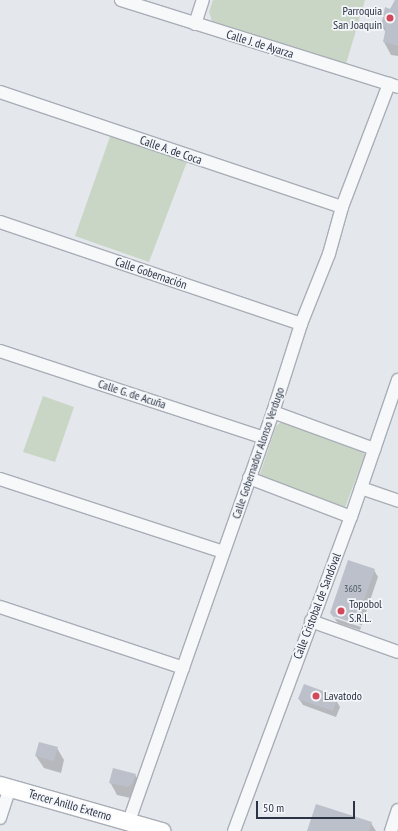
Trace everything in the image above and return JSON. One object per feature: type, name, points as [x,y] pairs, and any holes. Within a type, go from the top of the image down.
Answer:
[{"type":"street","name":"Calle J. de Ayarza","points":[[121,0],[393,85]]},
{"type":"street","points":[[195,24],[203,0]]},
{"type":"street","name":"Calle Gobernador Alonso Verdugo","points":[[128,822],[264,438],[301,324],[329,254],[342,208],[393,85]]},
{"type":"street","name":"Calle A. de Coca","points":[[0,92],[342,208]]},
{"type":"street","name":"Calle Gobernación","points":[[0,222],[301,324]]},
{"type":"street","name":"Calle G. de Acuña","points":[[0,351],[264,438]]},
{"type":"street","name":"Calle Cristobal de Sandóval","points":[[234,831],[351,517],[398,380]]},
{"type":"street","points":[[273,412],[374,449]]},
{"type":"street","points":[[249,478],[351,517]]},
{"type":"street","points":[[0,479],[223,552]]},
{"type":"street","points":[[361,488],[398,501]]},
{"type":"street","points":[[0,608],[183,668]]},
{"type":"street","points":[[311,621],[398,652]]},
{"type":"street","points":[[0,818],[5,786]]},
{"type":"street","name":"Tercer Anillo Externo","points":[[5,786],[162,831]]},
{"type":"street","points":[[391,831],[398,810]]},
{"type":"green space","points":[[213,0],[365,0],[346,64],[212,21],[209,12]]},
{"type":"green space","points":[[111,134],[188,159],[149,262],[75,236]]},
{"type":"green space","points":[[43,396],[74,407],[55,462],[23,452]]},
{"type":"green space","points":[[284,420],[362,450],[365,455],[344,510],[259,477],[276,426]]},
{"type":"building","name":"Parroquia San Joaquin","points":[[395,0],[398,0],[398,46],[383,42],[386,27],[381,26],[385,7],[390,9]]},
{"type":"building","points":[[348,560],[375,569],[356,624],[333,616],[330,613]]},
{"type":"building","name":"Lavatodo","points":[[304,684],[334,695],[333,698],[337,700],[333,711],[298,699]]},
{"type":"building","points":[[39,742],[58,747],[54,761],[35,756]]},
{"type":"building","points":[[113,768],[136,774],[132,784],[128,787],[109,783]]},
{"type":"building","points":[[316,804],[372,822],[369,831],[307,831]]},
{"type":"place","name":"Parroquia San Joaquin","points":[[390,18]]},
{"type":"place","name":"Topobol S.R.L.","points":[[341,611]]},
{"type":"place","name":"Lavatodo","points":[[316,696]]}]
